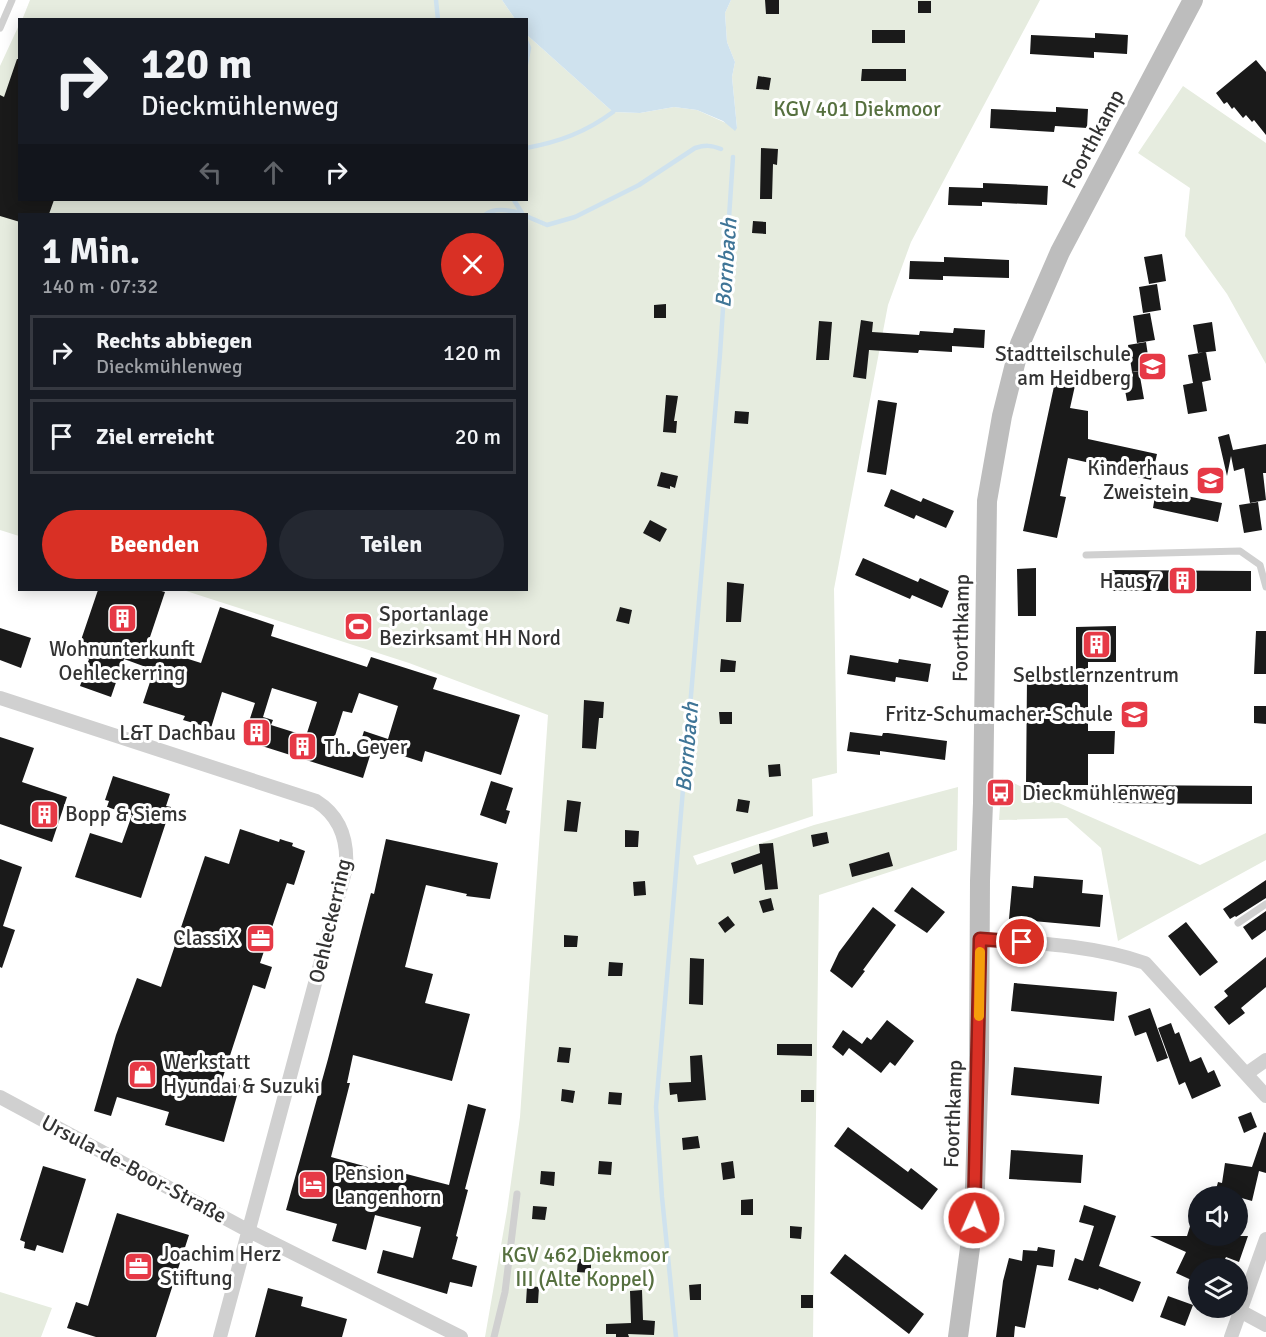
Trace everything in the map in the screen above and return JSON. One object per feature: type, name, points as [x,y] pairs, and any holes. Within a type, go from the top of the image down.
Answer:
[{"type":"street","name":"Foorthkamp","points":[[958,1337],[974,1218],[987,501],[1002,416],[1020,344],[1060,252],[1193,0]]},
{"type":"street","name":"Oehleckerring","points":[[0,698],[315,801],[325,807],[340,825],[346,844],[346,868],[220,1337]]},
{"type":"street","points":[[980,939],[1064,946],[1128,957],[1145,963],[1266,1096]]},
{"type":"street","points":[[1246,1074],[1266,1060]]},
{"type":"street","name":"Ursula-de-Boor-Straße","points":[[0,1097],[249,1231],[461,1337]]},
{"type":"street","points":[[1248,1289],[1266,1239]]},
{"type":"street","points":[[1248,1315],[1266,1325]]},
{"type":"street","points":[[1231,1337],[1238,1318]]},
{"type":"lane","points":[[0,28],[12,0]]},
{"type":"lane","points":[[1086,555],[1240,551],[1260,565],[1266,587]]},
{"type":"lane","points":[[1238,923],[1266,904]]},
{"type":"lane","points":[[495,1337],[505,1292],[518,1194]]},
{"type":"green space","points":[[30,0],[502,0],[514,18],[23,18]]},
{"type":"green space","points":[[731,0],[1040,0],[911,242],[888,305],[834,589],[837,773],[812,779],[813,816],[693,856],[697,865],[814,825],[958,787],[957,850],[819,895],[813,1337],[485,1337],[507,1211],[520,1117],[548,715],[409,663],[186,591],[528,591],[528,213],[18,213],[18,536],[0,530],[0,66],[18,27],[18,201],[528,201],[528,36],[613,112],[640,113],[674,107],[697,110],[737,128],[732,77],[735,62],[727,42],[725,13]]},
{"type":"green space","points":[[1183,86],[1266,143],[1266,364],[1227,294],[1185,236],[1190,188],[1138,153]]},
{"type":"green space","points":[[1002,778],[1200,865],[1266,833],[1266,860],[1118,941],[1101,848],[1067,818],[999,820]]},
{"type":"green space","points":[[0,1292],[52,1308],[41,1337],[0,1337]]},
{"type":"water","points":[[502,0],[731,0],[725,13],[727,42],[735,62],[732,77],[737,128],[735,131],[723,121],[697,110],[674,107],[640,113],[613,112],[528,36],[528,18],[514,18]]},
{"type":"building","points":[[765,0],[779,0],[779,14],[766,14]]},
{"type":"building","points":[[918,1],[931,1],[931,13],[918,13]]},
{"type":"building","points":[[872,30],[905,30],[905,43],[872,43]]},
{"type":"building","points":[[1095,33],[1128,35],[1127,54],[1094,52],[1094,58],[1030,54],[1031,35],[1095,38]]},
{"type":"building","points":[[18,59],[18,201],[54,201],[49,213],[18,213],[18,221],[0,216],[0,95],[4,97]]},
{"type":"building","points":[[1256,60],[1266,72],[1266,135],[1254,120],[1252,122],[1246,115],[1243,118],[1234,107],[1232,109],[1227,102],[1224,104],[1216,93]]},
{"type":"building","points":[[862,69],[906,69],[906,81],[861,81]]},
{"type":"building","points":[[758,76],[771,78],[769,90],[756,89]]},
{"type":"building","points":[[1056,107],[1088,109],[1087,128],[1055,126],[1054,132],[990,128],[991,109],[1056,112]]},
{"type":"building","points":[[761,148],[778,149],[777,165],[773,164],[772,199],[760,199]]},
{"type":"building","points":[[983,183],[1048,186],[1047,205],[982,202],[982,206],[948,205],[949,187],[983,188]]},
{"type":"building","points":[[753,221],[766,222],[766,234],[752,233]]},
{"type":"building","points":[[1162,254],[1166,281],[1149,284],[1144,257]]},
{"type":"building","points":[[944,257],[1009,260],[1009,278],[943,276],[943,280],[909,279],[910,261],[944,262]]},
{"type":"building","points":[[1157,284],[1161,310],[1143,313],[1139,287]]},
{"type":"building","points":[[666,304],[666,318],[654,318],[654,305]]},
{"type":"building","points":[[1150,313],[1155,340],[1137,343],[1133,316]]},
{"type":"building","points":[[861,320],[873,322],[872,332],[919,335],[920,331],[953,333],[954,328],[985,330],[984,348],[952,346],[952,352],[919,350],[918,353],[869,350],[866,379],[853,377]]},
{"type":"building","points":[[819,321],[832,322],[829,360],[816,360]]},
{"type":"building","points":[[1212,322],[1216,351],[1198,353],[1193,325]]},
{"type":"building","points":[[1146,342],[1150,369],[1132,372],[1128,345]]},
{"type":"building","points":[[1206,352],[1211,380],[1202,382],[1207,411],[1188,414],[1183,385],[1193,383],[1188,355]]},
{"type":"building","points":[[1139,371],[1144,399],[1127,401],[1122,374]]},
{"type":"building","points":[[1056,377],[1076,381],[1070,408],[1088,411],[1088,439],[1157,454],[1151,480],[1120,473],[1121,470],[1068,458],[1060,496],[1066,497],[1057,538],[1023,531]]},
{"type":"building","points":[[666,395],[678,396],[674,421],[677,421],[676,433],[663,432]]},
{"type":"building","points":[[878,400],[897,403],[886,475],[867,472]]},
{"type":"building","points":[[735,411],[749,412],[748,424],[734,423]]},
{"type":"building","points":[[1229,434],[1233,450],[1266,444],[1266,473],[1263,473],[1266,500],[1250,503],[1244,468],[1234,471],[1231,456],[1227,476],[1218,437]]},
{"type":"building","points":[[661,472],[678,476],[675,488],[657,486]]},
{"type":"building","points":[[891,489],[921,502],[923,498],[954,511],[946,528],[916,515],[914,519],[884,506]]},
{"type":"building","points":[[1156,490],[1222,503],[1218,522],[1153,508]]},
{"type":"building","points":[[1258,502],[1262,530],[1244,533],[1239,505]]},
{"type":"building","points":[[650,520],[667,529],[660,542],[643,533]]},
{"type":"building","points":[[863,558],[918,582],[920,578],[949,591],[942,608],[912,595],[910,599],[855,575]]},
{"type":"building","points":[[1036,568],[1036,616],[1018,616],[1017,569]]},
{"type":"building","name":"Haus 7","points":[[1112,570],[1251,571],[1251,591],[1112,591]]},
{"type":"building","points":[[727,582],[744,584],[741,622],[726,622]]},
{"type":"building","points":[[98,591],[162,591],[165,592],[147,646],[201,663],[220,607],[274,625],[271,636],[367,667],[371,657],[437,678],[433,689],[520,715],[501,775],[425,751],[422,762],[373,746],[363,778],[243,740],[255,703],[222,692],[211,728],[183,720],[185,716],[143,703],[154,670],[124,659],[111,697],[80,686],[89,659],[86,658],[90,647],[80,643]],"holes":[[[272,688],[317,702],[306,736],[271,725],[273,720],[263,717]],[[359,693],[398,706],[388,739],[364,731],[357,753],[332,745],[343,711],[352,713]]]},
{"type":"building","points":[[620,607],[632,610],[629,624],[616,621]]},
{"type":"building","points":[[1116,626],[1116,662],[1088,662],[1088,731],[1115,731],[1114,754],[1088,754],[1088,785],[1026,785],[1027,679],[1076,679],[1076,627]]},
{"type":"building","points":[[0,628],[31,638],[21,668],[0,660]]},
{"type":"building","points":[[1256,631],[1266,631],[1266,674],[1254,674]]},
{"type":"building","points":[[850,655],[898,663],[899,659],[931,664],[928,682],[896,677],[895,682],[847,674]]},
{"type":"building","points":[[721,659],[736,661],[735,672],[720,672]]},
{"type":"building","points":[[584,700],[604,702],[603,718],[599,718],[596,749],[582,748]]},
{"type":"building","points":[[1254,706],[1266,706],[1266,724],[1254,723]]},
{"type":"building","points":[[719,712],[732,712],[732,724],[720,724]]},
{"type":"building","points":[[850,732],[882,736],[883,733],[888,733],[947,741],[945,760],[880,751],[880,755],[847,751]]},
{"type":"building","points":[[0,737],[34,748],[22,782],[67,797],[52,842],[0,824]]},
{"type":"building","points":[[780,764],[781,776],[769,777],[768,765]]},
{"type":"building","points":[[113,776],[170,794],[166,806],[171,807],[141,898],[75,877],[90,833],[122,843],[132,815],[107,807],[109,801],[105,800]]},
{"type":"building","points":[[491,781],[513,788],[506,810],[510,811],[506,824],[480,815]]},
{"type":"building","points":[[1113,785],[1252,786],[1252,804],[1113,803]]},
{"type":"building","points":[[738,799],[750,801],[748,813],[736,811]]},
{"type":"building","points":[[567,800],[581,802],[577,832],[564,831]]},
{"type":"building","points":[[240,829],[279,842],[280,839],[293,843],[292,846],[305,851],[294,885],[287,883],[260,963],[272,967],[265,989],[253,985],[222,1080],[240,1085],[224,1142],[165,1125],[169,1112],[117,1097],[111,1116],[94,1111],[116,1035],[137,978],[161,987],[205,856],[229,864]]},
{"type":"building","points":[[625,830],[639,831],[638,847],[625,847]]},
{"type":"building","points":[[827,832],[829,843],[813,847],[811,835]]},
{"type":"building","points":[[386,839],[498,863],[490,899],[466,896],[467,894],[426,885],[405,967],[433,974],[425,1003],[470,1014],[452,1081],[353,1055],[347,1083],[350,1083],[331,1157],[386,1172],[387,1169],[449,1185],[468,1104],[486,1109],[465,1189],[468,1190],[452,1259],[477,1266],[472,1287],[450,1282],[447,1294],[377,1273],[383,1250],[413,1258],[421,1227],[375,1215],[366,1250],[332,1241],[337,1224],[286,1210],[371,893],[374,894]]},
{"type":"building","points":[[773,843],[778,889],[765,890],[762,864],[734,874],[731,863],[760,853],[759,844]]},
{"type":"building","points":[[889,852],[893,866],[852,877],[849,864]]},
{"type":"building","points":[[0,859],[22,867],[3,926],[15,930],[2,968],[0,967]]},
{"type":"building","points":[[1034,876],[1083,880],[1082,893],[1103,895],[1100,927],[1009,919],[1012,886],[1033,888]]},
{"type":"building","points":[[1266,880],[1266,898],[1230,919],[1223,909]]},
{"type":"building","points":[[645,881],[646,895],[634,896],[633,882]]},
{"type":"building","points":[[912,887],[945,912],[927,933],[894,911]]},
{"type":"building","points":[[771,898],[774,910],[763,913],[759,901]]},
{"type":"building","points":[[873,907],[896,925],[852,988],[830,971],[839,952]]},
{"type":"building","points":[[1266,911],[1266,930],[1252,940],[1243,927]]},
{"type":"building","points":[[728,916],[735,925],[725,933],[718,923]]},
{"type":"building","points":[[1186,922],[1218,962],[1200,976],[1168,936]]},
{"type":"building","points":[[564,935],[578,936],[577,947],[564,947]]},
{"type":"building","points":[[1266,957],[1266,987],[1241,1008],[1245,1013],[1229,1025],[1214,1007],[1228,996],[1224,991]]},
{"type":"building","points":[[690,958],[704,959],[703,1005],[689,1004]]},
{"type":"building","points":[[609,962],[623,963],[622,976],[608,976]]},
{"type":"building","points":[[1014,983],[1117,992],[1114,1021],[1011,1011]]},
{"type":"building","points":[[1150,1008],[1168,1058],[1157,1062],[1146,1032],[1135,1036],[1128,1016]]},
{"type":"building","points":[[887,1020],[914,1041],[895,1066],[890,1062],[881,1073],[849,1048],[843,1056],[832,1047],[843,1030],[862,1044],[867,1037],[871,1040]]},
{"type":"building","points":[[1171,1023],[1175,1034],[1179,1032],[1190,1062],[1201,1057],[1208,1073],[1214,1070],[1221,1086],[1192,1099],[1185,1082],[1179,1085],[1158,1028]]},
{"type":"building","points":[[777,1044],[812,1044],[812,1056],[777,1055]]},
{"type":"building","points":[[559,1047],[571,1048],[569,1063],[557,1062]]},
{"type":"building","points":[[702,1055],[706,1100],[678,1102],[677,1094],[670,1095],[669,1083],[691,1082],[690,1056]]},
{"type":"building","points":[[1014,1067],[1102,1076],[1099,1104],[1011,1095]]},
{"type":"building","points":[[562,1089],[575,1091],[573,1103],[561,1101]]},
{"type":"building","points":[[801,1090],[814,1090],[814,1102],[801,1102]]},
{"type":"building","points":[[609,1092],[622,1093],[621,1105],[608,1104]]},
{"type":"building","points":[[1251,1112],[1257,1127],[1244,1133],[1238,1117]]},
{"type":"building","points":[[848,1127],[908,1172],[911,1168],[938,1189],[922,1210],[834,1146]]},
{"type":"building","points":[[1264,1132],[1266,1133],[1266,1173],[1259,1171],[1252,1201],[1248,1200],[1248,1186],[1217,1186],[1218,1182],[1222,1183],[1225,1163],[1252,1167]]},
{"type":"building","points":[[698,1136],[700,1148],[683,1150],[682,1138]]},
{"type":"building","points":[[1011,1150],[1083,1155],[1081,1183],[1009,1179]]},
{"type":"building","points":[[599,1161],[612,1162],[611,1175],[598,1174]]},
{"type":"building","points":[[733,1161],[735,1178],[723,1180],[721,1163]]},
{"type":"building","points":[[43,1166],[86,1179],[63,1253],[37,1245],[35,1251],[24,1248],[25,1242],[20,1240]]},
{"type":"building","points":[[541,1171],[555,1172],[554,1186],[540,1184]]},
{"type":"building","points":[[753,1199],[753,1215],[741,1215],[741,1200]]},
{"type":"building","points":[[1084,1205],[1116,1216],[1099,1266],[1141,1282],[1133,1302],[1099,1288],[1098,1290],[1068,1280],[1075,1258],[1083,1261],[1094,1226],[1079,1222]]},
{"type":"building","points":[[533,1206],[547,1207],[545,1220],[532,1219]]},
{"type":"building","name":"Joachim Herz Stiftung","points":[[117,1213],[189,1235],[156,1337],[96,1337],[67,1328],[76,1302],[88,1306]]},
{"type":"building","points":[[790,1226],[802,1227],[801,1239],[790,1238]]},
{"type":"building","points":[[1188,1233],[1188,1246],[1245,1246],[1240,1258],[1188,1258],[1188,1278],[1176,1273],[1186,1252],[1150,1236],[1187,1236]]},
{"type":"building","points":[[1038,1247],[1055,1250],[1053,1267],[1037,1265],[1025,1328],[1015,1326],[1014,1337],[996,1337],[1003,1281],[1009,1258],[1022,1261],[1023,1250],[1037,1251]]},
{"type":"building","points":[[845,1254],[924,1314],[909,1334],[830,1273]]},
{"type":"building","points":[[578,1259],[591,1259],[591,1273],[577,1272]]},
{"type":"building","points":[[701,1284],[701,1300],[690,1300],[689,1285]]},
{"type":"building","points":[[527,1286],[539,1287],[538,1303],[526,1303]]},
{"type":"building","points":[[268,1288],[303,1297],[301,1306],[347,1319],[342,1337],[255,1337]]},
{"type":"building","points":[[642,1290],[643,1320],[655,1321],[654,1335],[628,1334],[629,1337],[616,1337],[616,1334],[606,1334],[606,1324],[631,1323],[630,1291]]},
{"type":"building","points":[[801,1295],[813,1295],[813,1308],[801,1308]]},
{"type":"building","points":[[1168,1296],[1188,1303],[1188,1318],[1185,1326],[1160,1317]]},
{"type":"waterway","points":[[436,0],[438,18]]},
{"type":"waterway","points":[[528,46],[528,53]]},
{"type":"waterway","points":[[528,148],[572,135],[613,112]]},
{"type":"waterway","points":[[528,217],[547,225],[575,217],[639,185],[695,148],[708,146],[721,149]]},
{"type":"waterway","name":"Bornbach","points":[[676,1337],[662,1197],[656,1107],[720,354],[733,157]]},
{"type":"waterway","points":[[515,201],[522,213]]},
{"type":"waterway","points":[[488,213],[499,210],[522,213]]},
{"type":"slow traffic","points":[[979,1016],[980,952]]},
{"type":"place","name":"Stadtteilschule am Heidberg","points":[[1152,366]]},
{"type":"place","name":"Kinderhaus Zweistein","points":[[1210,480]]},
{"type":"place","name":"Haus 7","points":[[1182,581]]},
{"type":"place","name":"Wohnunterkunft Oehleckerring","points":[[122,618]]},
{"type":"place","name":"Sportanlage Bezirksamt HH Nord","points":[[358,626]]},
{"type":"place","name":"Selbstlernzentrum","points":[[1096,644]]},
{"type":"place","name":"Fritz-Schumacher-Schule","points":[[1134,714]]},
{"type":"place","name":"L&T Dachbau","points":[[257,733]]},
{"type":"place","name":"Th. Geyer","points":[[303,747]]},
{"type":"place","name":"Dieckmühlenweg","points":[[1001,793]]},
{"type":"place","name":"Bopp & Siems","points":[[44,814]]},
{"type":"place","name":"ClassiX","points":[[260,938]]},
{"type":"place","name":"Werkstatt Hyundai & Suzuki","points":[[142,1074]]},
{"type":"place","name":"Pension Langenhorn","points":[[313,1185]]},
{"type":"place","name":"Joachim Herz Stiftung","points":[[139,1266]]},
{"type":"route","points":[[974,1218],[980,939],[1022,942]]},
{"type":"park label","name":"KGV 401 Diekmoor","points":[[857,109]]},
{"type":"park label","name":"KGV 462 Diekmoor III (Alte Koppel)","points":[[585,1267]]}]
